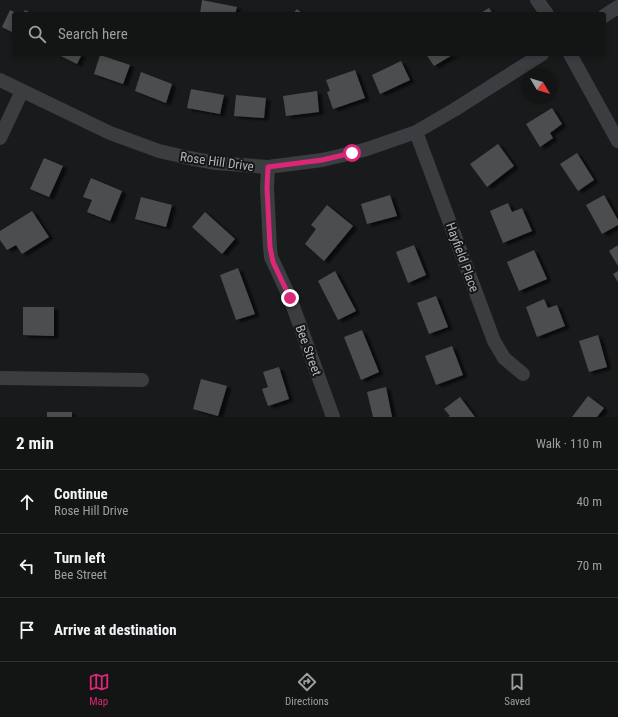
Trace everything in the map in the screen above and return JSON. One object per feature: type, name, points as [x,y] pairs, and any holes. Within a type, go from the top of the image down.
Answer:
[{"type":"street","points":[[536,0],[545,12]]},
{"type":"street","points":[[606,15],[618,7]]},
{"type":"street","name":"Rose Hill Drive","points":[[0,80],[110,132],[158,151],[203,161],[268,167],[322,160],[352,153],[416,132],[539,56]]},
{"type":"street","points":[[571,56],[618,141]]},
{"type":"street","points":[[0,138],[22,91]]},
{"type":"street","name":"Hayfield Place","points":[[416,132],[494,341],[504,358],[523,374]]},
{"type":"street","name":"Bee Street","points":[[268,167],[267,188],[271,257],[290,298],[333,417]]},
{"type":"street","points":[[0,378],[142,380]]},
{"type":"building","points":[[202,0],[237,7],[236,12],[200,12]]},
{"type":"building","points":[[489,8],[492,12],[482,12]]},
{"type":"building","points":[[10,10],[14,12],[12,12],[12,32],[2,27]]},
{"type":"building","points":[[61,56],[81,56],[77,64]]},
{"type":"building","points":[[100,56],[130,65],[123,84],[94,74]]},
{"type":"building","points":[[427,56],[451,56],[434,66]]},
{"type":"building","points":[[401,61],[410,80],[380,94],[372,75]]},
{"type":"building","points":[[355,70],[365,98],[333,109],[327,92],[330,91],[326,80]]},
{"type":"building","points":[[141,72],[172,84],[166,103],[135,91]]},
{"type":"building","points":[[191,89],[224,95],[220,114],[187,108]]},
{"type":"building","points":[[317,91],[319,112],[286,116],[283,96]]},
{"type":"building","points":[[236,95],[266,98],[264,118],[234,116]]},
{"type":"building","points":[[552,108],[562,124],[550,133],[553,138],[540,147],[526,124]]},
{"type":"building","points":[[498,144],[514,166],[487,187],[470,164]]},
{"type":"building","points":[[577,153],[594,180],[578,191],[560,164]]},
{"type":"building","points":[[44,158],[63,166],[49,197],[30,189]]},
{"type":"building","points":[[91,178],[122,191],[110,221],[87,212],[92,200],[83,197]]},
{"type":"building","points":[[390,195],[397,216],[367,224],[361,204]]},
{"type":"building","points":[[604,195],[618,220],[618,225],[602,234],[586,205]]},
{"type":"building","points":[[141,197],[172,205],[166,227],[135,219]]},
{"type":"building","points":[[508,203],[512,212],[522,208],[532,231],[503,243],[490,211]]},
{"type":"building","points":[[327,205],[353,226],[324,261],[305,244],[316,229],[311,225]]},
{"type":"building","points":[[32,211],[49,237],[22,254],[16,245],[7,250],[0,240],[0,231]]},
{"type":"building","points":[[205,212],[235,239],[222,254],[192,227]]},
{"type":"building","points":[[414,245],[426,275],[408,283],[396,252]]},
{"type":"building","points":[[618,245],[618,266],[609,251]]},
{"type":"building","points":[[534,250],[547,279],[519,291],[507,262]]},
{"type":"building","points":[[238,268],[255,314],[236,320],[220,275]]},
{"type":"building","points":[[335,271],[356,311],[338,320],[318,281]]},
{"type":"building","points":[[618,271],[618,282],[613,274]]},
{"type":"building","points":[[436,296],[448,327],[429,334],[417,303]]},
{"type":"building","points":[[544,299],[548,308],[557,305],[565,326],[537,337],[526,307]]},
{"type":"building","points":[[23,307],[54,307],[54,336],[23,335]]},
{"type":"building","points":[[362,330],[379,372],[361,380],[344,337]]},
{"type":"building","points":[[598,335],[607,367],[589,372],[579,341]]},
{"type":"building","points":[[452,346],[463,375],[436,385],[425,356]]},
{"type":"building","points":[[279,367],[289,399],[268,406],[262,389],[268,387],[263,372]]},
{"type":"building","points":[[201,379],[227,386],[218,416],[193,409]]},
{"type":"building","points":[[386,387],[392,417],[373,417],[367,392]]},
{"type":"building","points":[[588,396],[604,408],[597,417],[572,417]]},
{"type":"building","points":[[460,397],[475,417],[448,417],[450,416],[444,409]]},
{"type":"building","points":[[47,412],[72,412],[72,417],[47,417]]},
{"type":"route","points":[[290,298],[271,257],[267,188],[268,167],[322,160],[352,153]]}]
